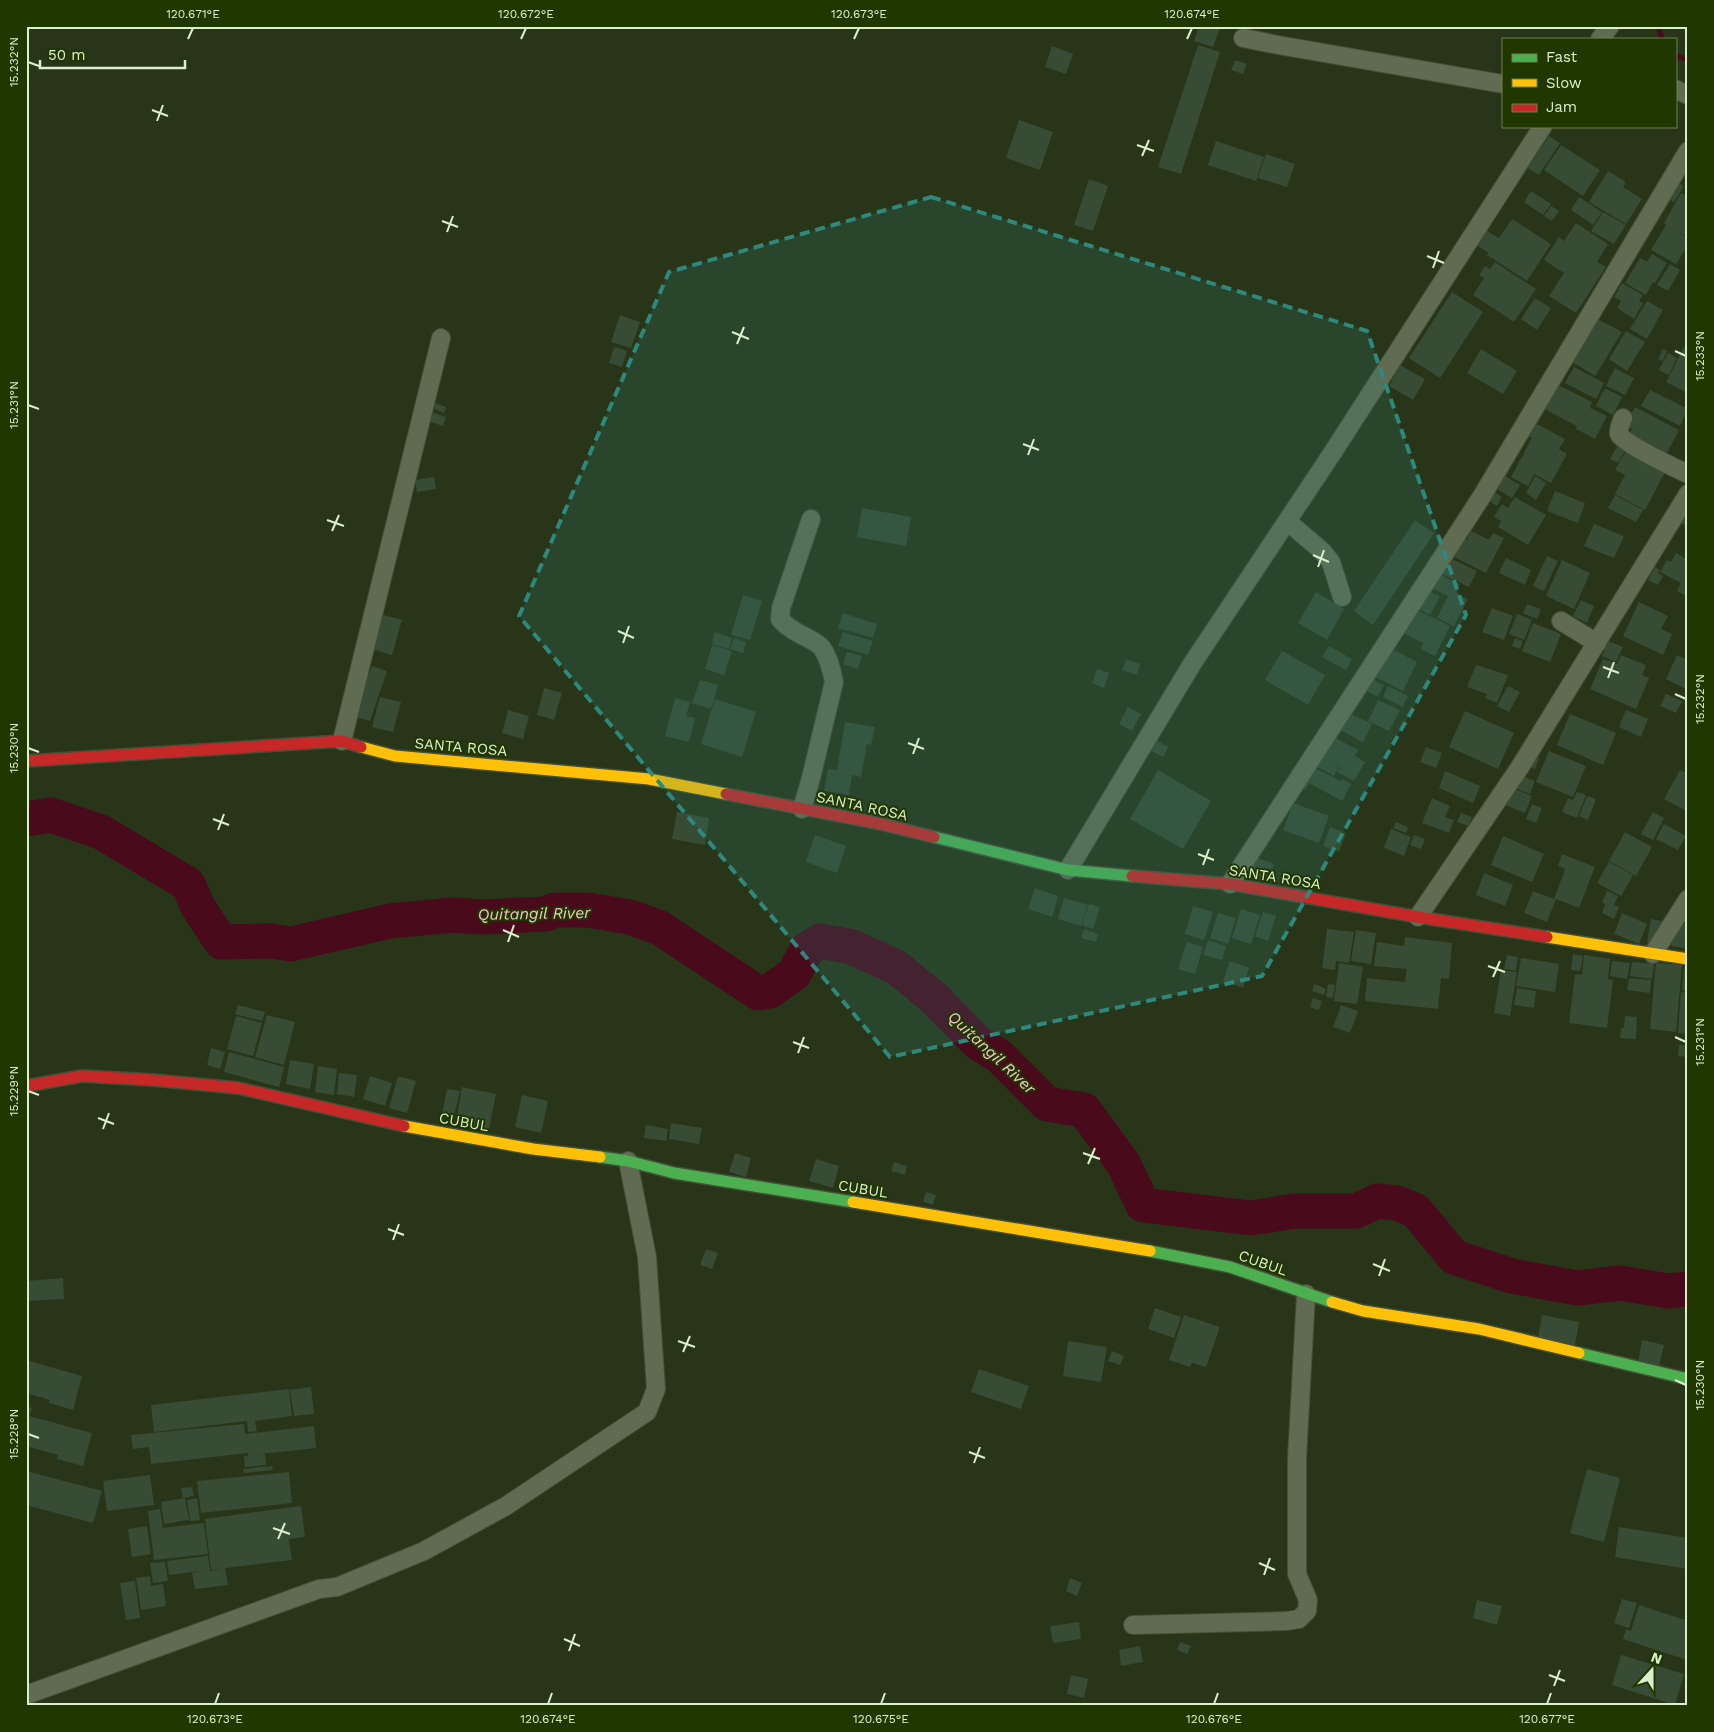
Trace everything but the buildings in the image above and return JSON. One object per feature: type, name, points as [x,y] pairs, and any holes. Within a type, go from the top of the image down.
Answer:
[{"type":"street","points":[[1601,38],[1610,26]]},
{"type":"street","points":[[1243,38],[1502,84]]},
{"type":"street","points":[[1676,89],[1688,95]]},
{"type":"street","points":[[1068,870],[1192,664],[1542,128]]},
{"type":"street","points":[[1230,884],[1482,496],[1688,151]]},
{"type":"street","points":[[342,741],[441,338]]},
{"type":"street","points":[[1623,418],[1619,431],[1623,439],[1688,474]]},
{"type":"street","points":[[1418,917],[1520,767],[1688,494]]},
{"type":"street","points":[[802,809],[834,682],[832,670],[821,647],[786,628],[780,619],[781,608],[811,519]]},
{"type":"street","points":[[1287,521],[1322,550],[1331,562],[1342,597]]},
{"type":"street","points":[[1561,621],[1597,642]]},
{"type":"street","name":"SANTA ROSA","points":[[26,761],[342,741],[395,756],[649,779],[881,824],[1068,870],[1230,884],[1418,917],[1688,959]]},
{"type":"street","points":[[1653,954],[1688,899]]},
{"type":"street","name":"CUBUL","points":[[26,1086],[82,1076],[238,1088],[423,1130],[533,1149],[628,1161],[674,1173],[1137,1248],[1230,1267],[1306,1294],[1364,1311],[1479,1329],[1688,1379]]},
{"type":"street","points":[[26,1695],[319,1589],[337,1587],[424,1551],[506,1506],[647,1412],[656,1389],[648,1266],[628,1161]]},
{"type":"street","points":[[1133,1625],[1287,1622],[1298,1620],[1307,1611],[1308,1600],[1297,1574],[1297,1458],[1306,1294]]},
{"type":"highlighted area","points":[[931,197],[1367,331],[1466,615],[1262,976],[890,1057],[519,616],[669,272]]},
{"type":"waterway","points":[[1658,26],[1662,38]]},
{"type":"waterway","points":[[1676,55],[1688,60]]},
{"type":"waterway","name":"Quitangil River","points":[[26,819],[51,815],[101,832],[188,884],[198,907],[221,942],[271,941],[291,944],[390,921],[453,915],[482,917],[546,914],[554,910],[588,910],[630,917],[660,928],[758,993],[770,991],[794,974],[807,949],[821,941],[852,947],[896,967],[934,998],[977,1042],[999,1056],[1047,1104],[1084,1110],[1123,1163],[1143,1205],[1251,1218],[1295,1211],[1356,1211],[1377,1201],[1397,1203],[1416,1211],[1454,1257],[1512,1276],[1577,1288],[1620,1283],[1668,1291],[1688,1289]]},
{"type":"traffic: fast","points":[[934,837],[1068,870],[1132,876]]},
{"type":"traffic: fast","points":[[600,1157],[628,1161],[674,1173],[853,1202]]},
{"type":"traffic: fast","points":[[1150,1251],[1230,1267],[1332,1302]]},
{"type":"traffic: fast","points":[[1579,1353],[1688,1379]]},
{"type":"traffic: slow","points":[[361,747],[395,756],[649,779],[726,794]]},
{"type":"traffic: slow","points":[[1547,937],[1688,959]]},
{"type":"traffic: slow","points":[[404,1126],[533,1149],[600,1157]]},
{"type":"traffic: slow","points":[[853,1202],[1150,1251]]},
{"type":"traffic: slow","points":[[1332,1302],[1363,1311],[1479,1329],[1579,1353]]},
{"type":"traffic: jam","points":[[26,761],[342,741],[361,747]]},
{"type":"traffic: jam","points":[[726,794],[881,824],[934,837]]},
{"type":"traffic: jam","points":[[1132,876],[1230,884],[1418,917],[1547,937]]},
{"type":"traffic: jam","points":[[26,1086],[82,1076],[238,1088],[404,1126]]}]
